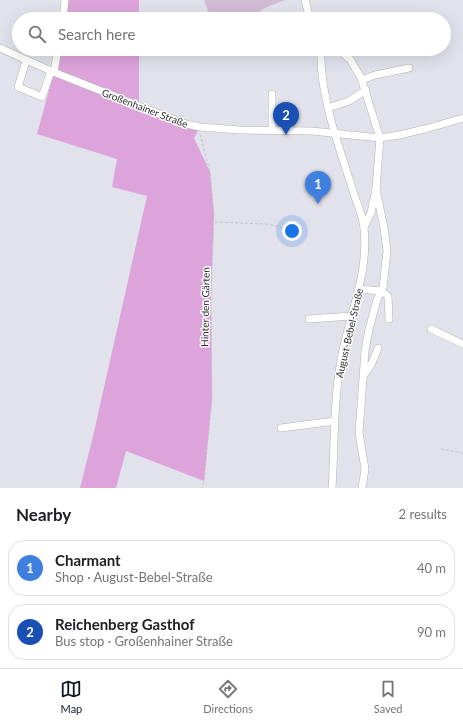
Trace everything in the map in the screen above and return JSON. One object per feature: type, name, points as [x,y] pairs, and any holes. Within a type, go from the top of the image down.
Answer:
[{"type":"street","points":[[64,12],[66,0]]},
{"type":"street","points":[[304,0],[308,12]]},
{"type":"street","name":"Großenhainer Straße","points":[[0,48],[12,54]]},
{"type":"street","name":"Großenhainer Straße","points":[[16,56],[186,124],[200,127],[335,132],[380,138],[412,132],[463,118]]},
{"type":"street","points":[[26,61],[18,87],[42,97],[53,72],[56,56]]},
{"type":"street","name":"August-Bebel-Straße","points":[[321,56],[321,67],[328,108],[364,227],[364,248],[359,288],[342,355],[337,390],[332,488]]},
{"type":"street","name":"August-Bebel-Straße","points":[[347,57],[362,80],[380,138],[376,189],[371,213],[364,227]]},
{"type":"street","points":[[362,80],[375,75],[409,68]]},
{"type":"street","points":[[328,108],[349,101],[366,90]]},
{"type":"street","points":[[272,94],[272,130]]},
{"type":"street","name":"August-Bebel-Straße","points":[[362,488],[365,469],[359,433],[365,351],[377,300],[383,287],[388,251],[376,189]]},
{"type":"street","points":[[359,288],[381,291],[388,296],[389,319]]},
{"type":"street","points":[[309,319],[352,316]]},
{"type":"street","points":[[432,329],[463,344]]},
{"type":"street","name":"August-Bebel-Straße","points":[[364,375],[372,363],[378,348]]},
{"type":"street","points":[[281,428],[335,421]]},
{"type":"path","points":[[236,8],[255,0]]},
{"type":"path","name":"Hinter den Gärten","points":[[200,127],[200,136],[210,172],[214,222],[211,297],[212,399],[204,481],[202,488]]},
{"type":"path","points":[[214,222],[266,224],[296,230]]},
{"type":"path","points":[[441,449],[463,453]]},
{"type":"shaded area","points":[[65,0],[139,0],[139,12],[64,12]]},
{"type":"shaded area","points":[[204,0],[285,0],[258,12],[209,12]]},
{"type":"shaded area","points":[[57,56],[139,56],[139,106],[200,127],[194,138],[210,172],[214,214],[211,297],[212,399],[204,481],[126,451],[116,488],[80,488],[147,196],[112,187],[117,159],[37,134],[54,72]]},
{"type":"place","name":"Reichenberg Gasthof","points":[[286,135]]},
{"type":"place","name":"Charmant","points":[[318,204]]}]
